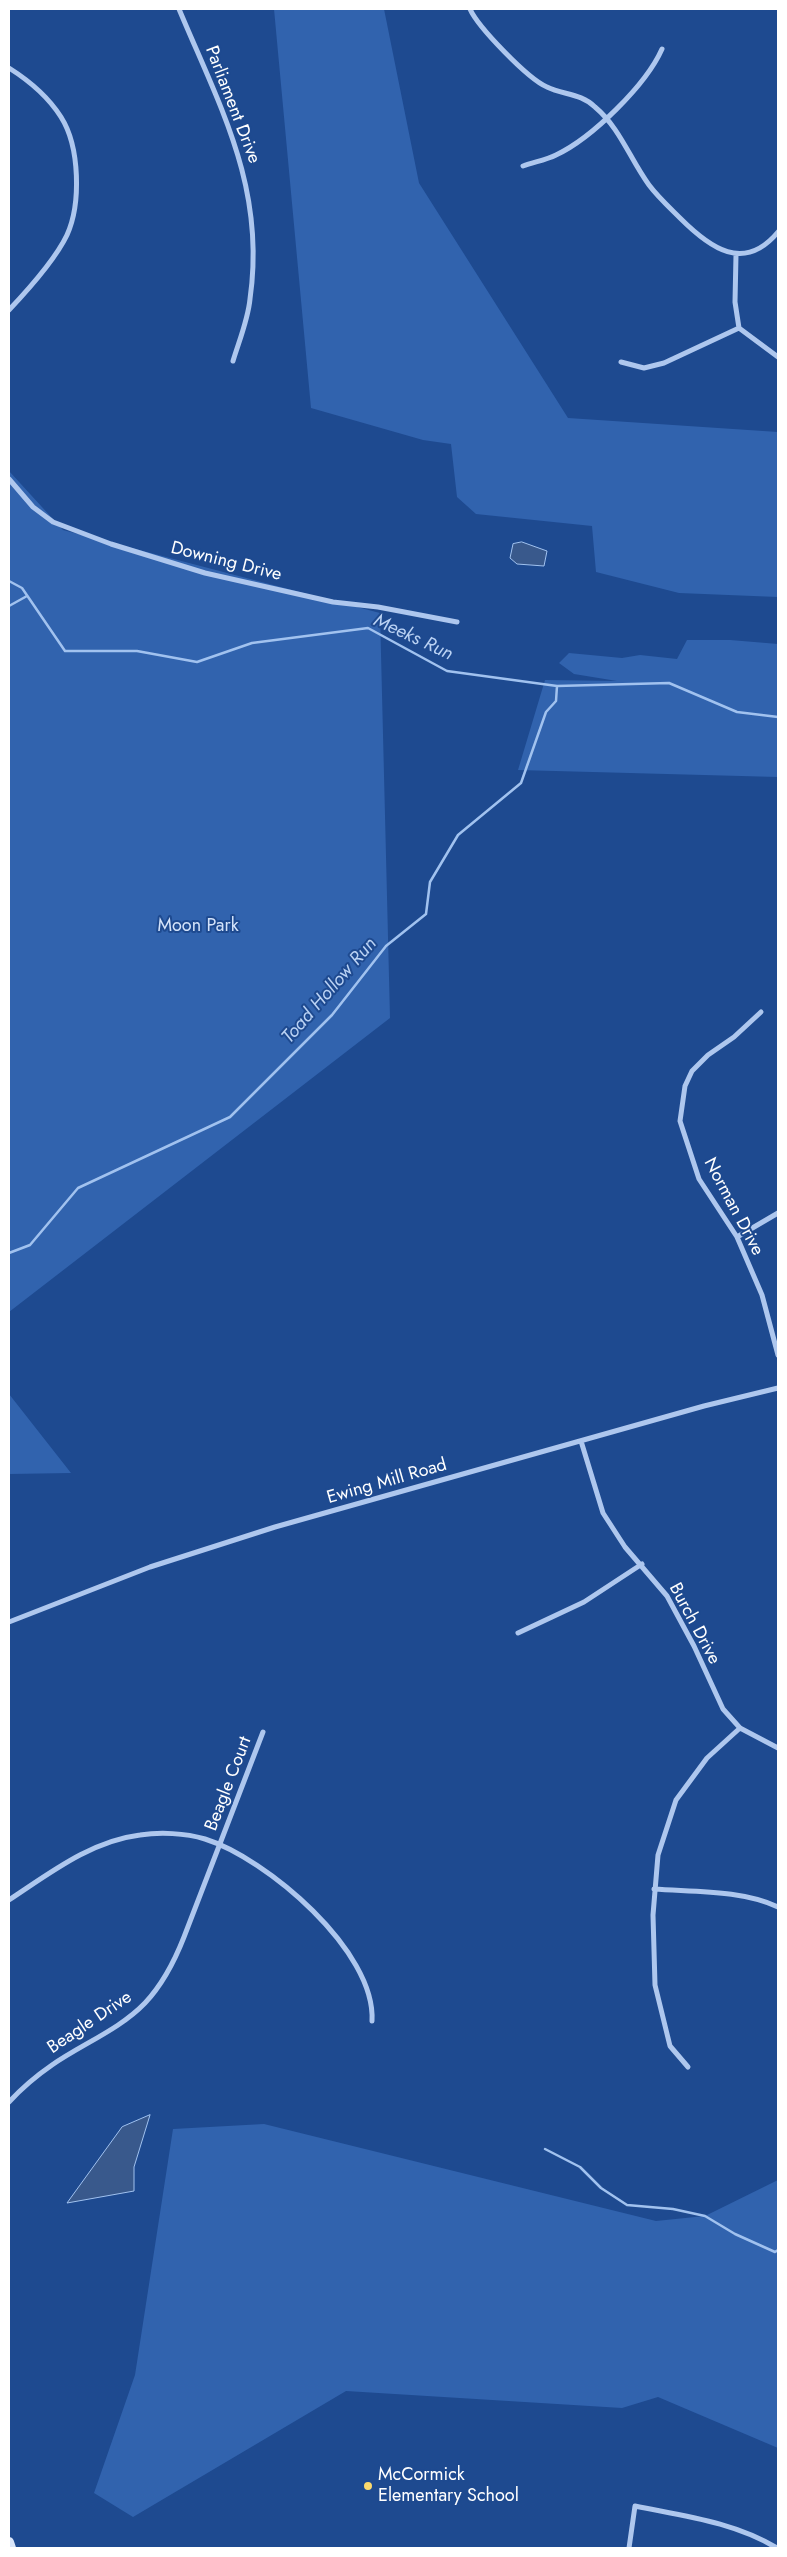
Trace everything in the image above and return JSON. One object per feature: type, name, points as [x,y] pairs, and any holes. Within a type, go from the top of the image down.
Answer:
[{"type":"main road","points":[[9,2542],[11,2548]]},
{"type":"street","name":"Parliament Drive","points":[[179,9],[237,145],[250,199],[253,249],[250,300],[233,361]]},
{"type":"street","points":[[470,9],[483,28],[528,74],[547,87],[572,93],[590,102],[607,117],[649,184],[675,213],[713,247],[736,255],[756,252],[778,232]]},
{"type":"street","points":[[523,166],[557,155],[607,117],[654,68],[662,49]]},
{"type":"street","points":[[9,68],[24,77],[61,118],[72,145],[76,174],[75,207],[66,236],[29,290],[9,310]]},
{"type":"street","points":[[736,255],[735,302],[739,328],[778,357]]},
{"type":"street","points":[[621,362],[644,368],[664,363],[739,328]]},
{"type":"street","name":"Downing Drive","points":[[9,479],[34,507],[53,522],[111,544],[205,573],[333,602],[378,607],[457,622]]},
{"type":"street","name":"Norman Drive","points":[[761,1012],[734,1036],[708,1055],[692,1071],[685,1086],[680,1121],[699,1180],[736,1237],[762,1295],[778,1355]]},
{"type":"street","points":[[736,1237],[778,1213]]},
{"type":"street","name":"Ewing Mill Road","points":[[9,1622],[150,1567],[235,1540],[581,1441],[778,1388]]},
{"type":"street","name":"Burch Drive","points":[[581,1441],[603,1513],[625,1547],[642,1564],[667,1596],[694,1646],[723,1709],[740,1728],[778,1748]]},
{"type":"street","points":[[518,1633],[584,1602],[642,1564]]},
{"type":"street","points":[[688,2067],[670,2046],[655,1985],[653,1924],[654,1889],[658,1855],[676,1800],[707,1758],[740,1728]]},
{"type":"street","name":"Beagle Court","points":[[220,1846],[263,1732]]},
{"type":"street","points":[[9,1900],[104,1842],[141,1835],[177,1834],[204,1839],[250,1862],[283,1884],[318,1916],[335,1935],[356,1964],[372,2011],[372,2020]]},
{"type":"street","name":"Beagle Drive","points":[[9,2102],[26,2085],[53,2064],[111,2029],[145,2003],[174,1960],[220,1846]]},
{"type":"street","points":[[654,1889],[725,1895],[767,1902],[778,1907]]},
{"type":"street","points":[[629,2548],[635,2506],[720,2523],[759,2537],[778,2548]]},
{"type":"green space","points":[[274,9],[384,9],[419,183],[568,418],[778,432],[778,597],[679,593],[596,572],[592,526],[476,514],[457,497],[451,444],[423,440],[311,408]]},
{"type":"green space","name":"Moon Park","points":[[9,471],[63,530],[380,613],[390,1018],[9,1312]]},
{"type":"green space","points":[[687,640],[730,640],[778,644],[778,777],[518,770],[545,680],[617,681],[574,674],[559,663],[569,653],[622,658],[640,655],[677,659]]},
{"type":"green space","points":[[9,1394],[71,1473],[9,1474]]},
{"type":"green space","points":[[264,2124],[656,2221],[705,2216],[778,2180],[778,2448],[658,2397],[622,2408],[346,2391],[133,2517],[94,2493],[135,2375],[173,2129]]},
{"type":"shaded area","points":[[522,542],[547,551],[544,566],[517,564],[510,558],[513,544]]},
{"type":"shaded area","points":[[150,2115],[134,2167],[134,2191],[67,2203],[122,2127]]},
{"type":"waterway","name":"Meeks Run","points":[[9,581],[22,588],[65,651],[137,651],[197,662],[252,643],[368,628],[447,671],[557,686],[669,683],[737,712],[778,717]]},
{"type":"waterway","points":[[9,606],[27,596]]},
{"type":"waterway","name":"Toad Hollow Run","points":[[9,1253],[30,1245],[78,1188],[230,1117],[332,1015],[386,946],[426,914],[430,882],[458,835],[521,783],[546,712],[556,701],[557,686]]},
{"type":"waterway","points":[[545,2149],[580,2167],[601,2188],[627,2205],[673,2209],[705,2216],[735,2234],[775,2252],[778,2250]]},
{"type":"place","name":"McCormick Elementary School","points":[[368,2486]]}]
